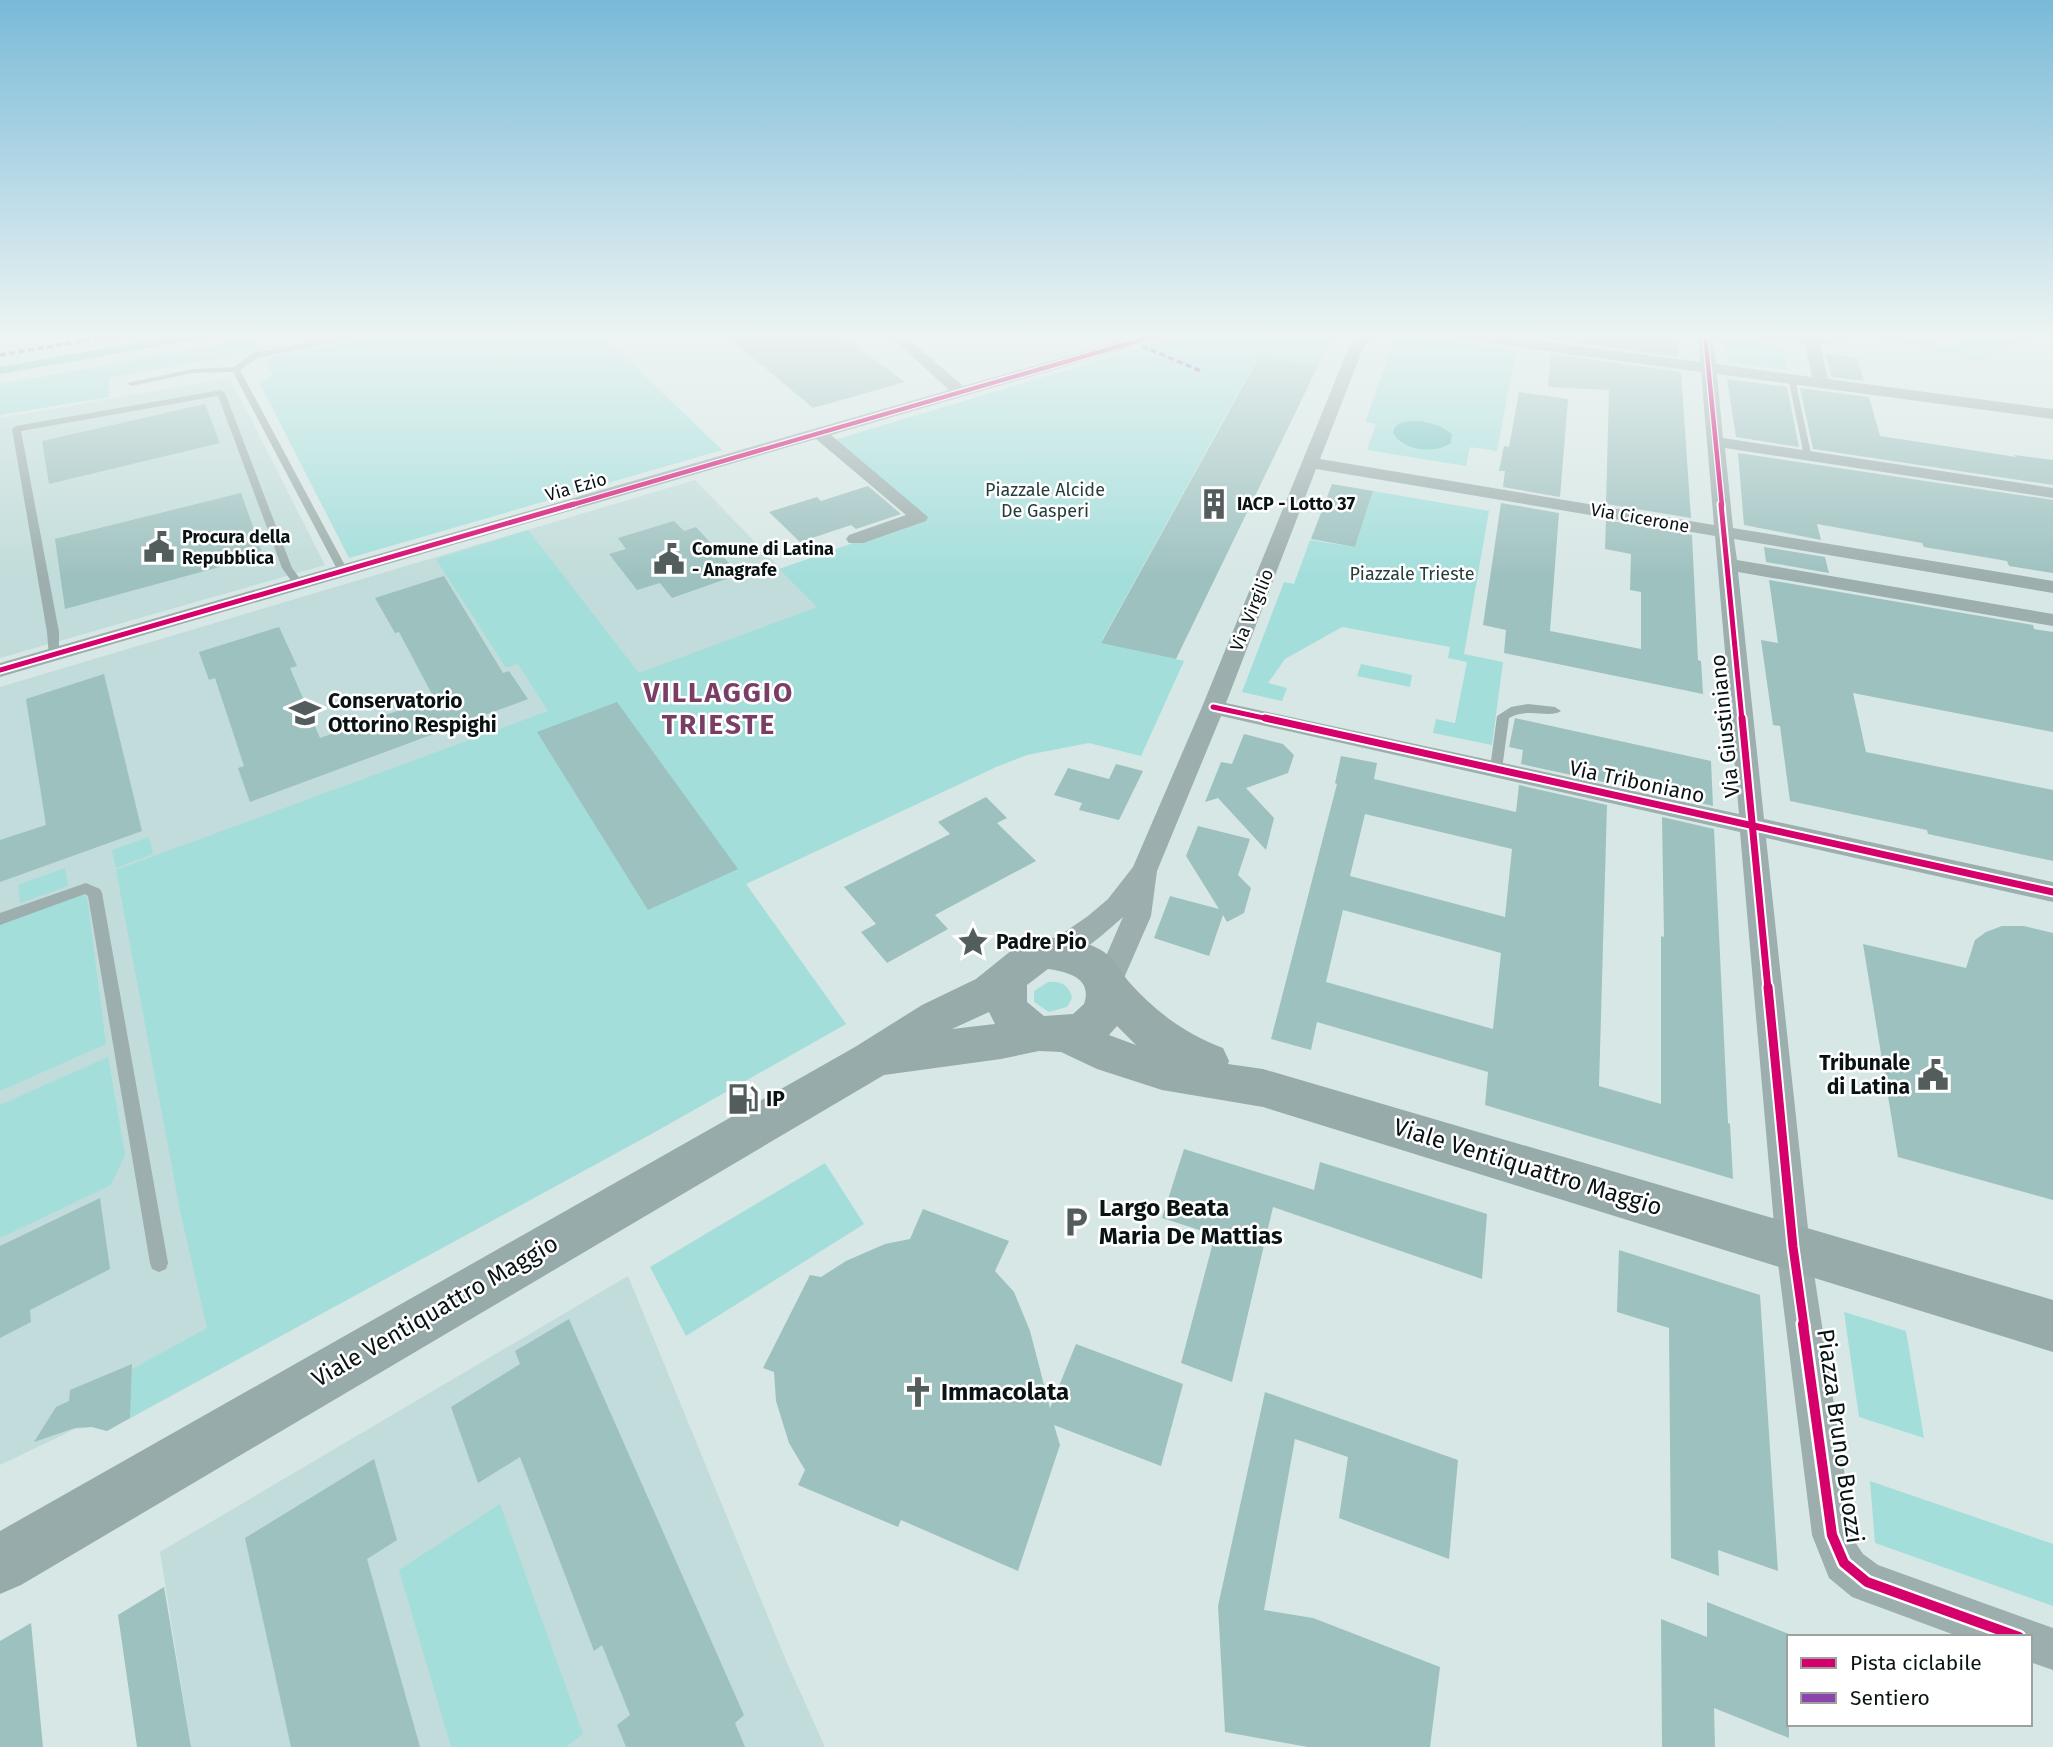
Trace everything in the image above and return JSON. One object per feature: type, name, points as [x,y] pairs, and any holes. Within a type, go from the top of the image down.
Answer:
[{"type":"main road","points":[[1064,953],[1092,964],[1102,974],[1107,986],[1108,999],[1104,1012],[1082,1030],[965,1044],[871,1060],[937,1017],[991,991],[1032,956],[1064,953]]},
{"type":"main road","points":[[1010,975],[1005,988],[1006,1002],[1012,1015],[1023,1026],[1095,1050],[1214,1083],[1263,1088]]},
{"type":"main road","points":[[1107,986],[1143,1027],[1164,1043],[1222,1067],[1263,1088]]},
{"type":"main road","name":"Viale Ventiquattro Maggio","points":[[0,1564],[871,1060]]},
{"type":"main road","name":"Viale Ventiquattro Maggio","points":[[1263,1088],[1793,1247]]},
{"type":"main road","points":[[1793,1247],[2053,1326]]},
{"type":"street","name":"Via Ezio","points":[[0,670],[879,416]]},
{"type":"street","name":"Via Virgilio","points":[[1144,871],[1213,707],[1328,416]]},
{"type":"street","name":"Via Giustiniano","points":[[1714,416],[1726,564],[1793,1247]]},
{"type":"street","points":[[819,433],[919,517],[856,539]]},
{"type":"street","points":[[1717,442],[2053,493]]},
{"type":"street","name":"Via Cicerone","points":[[1311,463],[2053,587]]},
{"type":"street","points":[[1726,564],[2053,620]]},
{"type":"street","name":"Via Triboniano","points":[[1213,707],[2053,892]]},
{"type":"street","points":[[1047,953],[1069,944],[1098,923],[1118,906],[1144,871]]},
{"type":"street","points":[[1107,986],[1137,916],[1144,871]]},
{"type":"street","name":"Piazza Bruno Buozzi","points":[[1793,1247],[1832,1535],[1838,1557],[1851,1574],[1867,1582],[2013,1635]]},
{"type":"street","points":[[2032,1642],[2053,1649]]},
{"type":"lane","points":[[52,655],[53,632],[16,429],[93,416]]},
{"type":"lane","points":[[229,416],[287,568],[299,584]]},
{"type":"lane","points":[[261,416],[343,570]]},
{"type":"lane","points":[[1799,416],[1809,456]]},
{"type":"lane","points":[[1496,769],[1503,716],[1513,709],[1530,707],[1555,711]]},
{"type":"lane","points":[[0,919],[86,888],[95,893],[159,1263]]},
{"type":"shaded area","points":[[14,416],[249,416],[325,565],[0,658],[0,418]]},
{"type":"shaded area","points":[[1421,421],[1440,426],[1452,434],[1451,443],[1437,449],[1420,449],[1404,444],[1393,433],[1400,423]]},
{"type":"shaded area","points":[[695,480],[817,606],[996,767],[746,884],[846,1024],[653,1133],[107,1431],[92,1427],[75,1429],[0,1465],[0,687]]},
{"type":"shaded area","points":[[628,1276],[787,1663],[825,1747],[191,1747],[160,1552]]},
{"type":"green space","points":[[276,416],[686,416],[722,450],[349,558]]},
{"type":"green space","name":"Piazzale Alcide De Gasperi","points":[[916,416],[1226,416],[1101,642],[1184,661],[1141,756],[1089,743],[1027,755],[746,884],[846,1024],[653,1133],[130,1418],[132,1369],[207,1328],[181,1215],[116,870],[548,711],[518,664],[506,668],[436,559],[528,530],[639,673],[817,607],[779,569],[927,517],[834,440]]},
{"type":"green space","points":[[1367,416],[1504,416],[1497,451],[1470,447],[1466,466],[1367,450],[1376,424],[1365,422]]},
{"type":"green space","name":"Piazzale Trieste","points":[[1373,491],[1489,511],[1464,654],[1503,662],[1492,745],[1433,733],[1436,719],[1455,723],[1467,662],[1448,658],[1450,647],[1342,627],[1285,659],[1268,683],[1287,688],[1282,701],[1242,692],[1284,582],[1294,584],[1310,540],[1355,547]]},
{"type":"green space","points":[[1361,664],[1412,675],[1410,687],[1357,676]]},
{"type":"green space","points":[[149,837],[153,854],[116,868],[112,850]]},
{"type":"green space","points":[[65,868],[68,886],[20,903],[18,885]]},
{"type":"green space","points":[[83,894],[87,897],[106,1044],[0,1091],[0,923]]},
{"type":"green space","points":[[1048,982],[1061,983],[1067,987],[1072,998],[1067,1007],[1049,1012],[1034,1002],[1034,991]]},
{"type":"green space","points":[[108,1057],[125,1155],[111,1185],[0,1238],[0,1105]]},
{"type":"green space","points":[[825,1163],[864,1224],[686,1336],[650,1267]]},
{"type":"green space","points":[[1844,1312],[1906,1331],[1924,1438],[1859,1417]]},
{"type":"green space","points":[[1870,1481],[2053,1544],[2053,1606],[1875,1543]]},
{"type":"green space","points":[[500,1504],[583,1734],[566,1747],[451,1747],[399,1570]]},
{"type":"building","points":[[154,416],[209,416],[220,443],[49,484],[42,441]]},
{"type":"building","name":"IACP - Lotto 37","points":[[1227,416],[1294,416],[1176,659],[1101,643]]},
{"type":"building","points":[[1515,416],[1567,416],[1560,497],[1503,487],[1505,471],[1499,471],[1504,446],[1509,447]]},
{"type":"building","points":[[1608,416],[1684,416],[1691,518],[1606,504]]},
{"type":"building","points":[[1733,416],[1793,416],[1799,447],[1736,437]]},
{"type":"building","points":[[1806,416],[1874,416],[1880,436],[2016,457],[2014,455],[2053,460],[2053,485],[1813,449]]},
{"type":"building","points":[[1738,453],[2053,500],[2053,573],[2009,566],[2007,561],[1924,547],[1922,543],[1817,524],[1821,540],[1744,525]]},
{"type":"building","points":[[1332,484],[1373,491],[1355,547],[1311,539]]},
{"type":"building","points":[[868,486],[901,514],[856,529],[851,525],[800,542],[769,512],[817,497],[821,501]]},
{"type":"building","name":"Procura della Repubblica","points":[[241,493],[263,555],[65,609],[55,539]]},
{"type":"building","points":[[1501,503],[1559,513],[1550,631],[1641,649],[1641,592],[1630,590],[1631,554],[1605,549],[1606,520],[1692,535],[1698,660],[1701,661],[1703,694],[1504,653],[1506,630],[1483,625]]},
{"type":"building","name":"Comune di Latina - Anagrafe","points":[[674,521],[684,531],[696,527],[729,563],[716,568],[726,579],[672,598],[660,583],[637,590],[609,554],[626,549],[618,538]]},
{"type":"building","points":[[1764,547],[1825,557],[1829,573],[1766,562]]},
{"type":"building","points":[[444,576],[503,673],[509,671],[528,699],[250,802],[238,768],[244,766],[215,678],[209,680],[199,652],[279,627],[297,666],[290,668],[320,738],[434,698],[399,632],[395,633],[375,598]]},
{"type":"building","points":[[1769,580],[2033,625],[2034,629],[2053,632],[2053,732],[1853,693],[1866,752],[2053,790],[2053,861],[1928,834],[1927,830],[1790,801],[1780,726],[1773,725],[1761,640],[1778,643]]},
{"type":"building","points":[[104,674],[142,831],[0,882],[0,840],[46,825],[26,699]]},
{"type":"building","points":[[617,702],[738,869],[648,910],[537,732]]},
{"type":"building","points":[[1515,718],[1711,761],[1713,806],[1661,794],[1661,780],[1609,769],[1608,783],[1521,764],[1523,750],[1509,747]]},
{"type":"building","points":[[1244,734],[1283,744],[1294,755],[1288,773],[1246,788],[1274,818],[1266,850],[1218,798],[1205,802],[1221,762],[1232,764]]},
{"type":"building","points":[[1341,756],[1377,763],[1374,779],[1516,812],[1519,785],[1607,805],[1599,1086],[1661,1104],[1661,936],[1664,937],[1662,817],[1714,829],[1733,1179],[1485,1105],[1488,1072],[1317,1022],[1311,1050],[1271,1039],[1337,784],[1335,783]],"holes":[[[1365,814],[1512,849],[1505,917],[1350,876]],[[1343,910],[1501,953],[1493,1029],[1326,982]]]},
{"type":"building","points":[[1116,764],[1143,771],[1119,820],[1079,810],[1082,803],[1054,795],[1068,768],[1109,779]]},
{"type":"building","points":[[986,797],[1007,818],[997,823],[1036,861],[935,915],[948,929],[887,963],[861,932],[876,924],[844,887],[950,834],[938,822]]},
{"type":"building","points":[[1198,826],[1250,839],[1238,875],[1251,888],[1244,913],[1227,922],[1223,915],[1209,956],[1154,938],[1170,896],[1219,909],[1186,856]]},
{"type":"building","name":"Tribunale di Latina","points":[[2002,926],[2024,926],[2053,933],[2053,1200],[1898,1157],[1863,944],[1966,968],[1975,940]]},
{"type":"building","points":[[1184,1149],[1314,1190],[1320,1162],[1487,1214],[1482,1279],[1273,1207],[1232,1382],[1181,1363],[1215,1235],[1162,1218]]},
{"type":"building","points":[[100,1198],[110,1269],[30,1310],[31,1322],[0,1338],[0,1246]]},
{"type":"building","name":"Immacolata","points":[[923,1209],[1009,1241],[995,1271],[1014,1292],[1030,1331],[1050,1408],[1076,1344],[1183,1384],[1161,1466],[1054,1425],[1060,1445],[1018,1571],[901,1520],[898,1527],[798,1485],[805,1470],[789,1443],[776,1401],[774,1372],[763,1368],[810,1275],[821,1277],[846,1261],[885,1244],[910,1239]]},
{"type":"building","points":[[1619,1250],[1760,1295],[1778,1571],[1718,1550],[1719,1576],[1671,1558],[1669,1328],[1617,1312]]},
{"type":"building","points":[[569,1319],[744,1715],[735,1723],[745,1747],[626,1747],[617,1725],[630,1715],[602,1645],[594,1651],[520,1457],[478,1483],[451,1407],[520,1364],[515,1351]]},
{"type":"building","points":[[132,1364],[130,1418],[107,1431],[92,1427],[75,1428],[34,1442],[56,1407],[69,1401],[70,1390]]},
{"type":"building","points":[[1265,1392],[1458,1460],[1449,1559],[1339,1518],[1348,1457],[1295,1439],[1264,1610],[1313,1618],[1440,1667],[1430,1747],[1308,1747],[1225,1732],[1218,1606]]},
{"type":"building","points":[[374,1459],[397,1540],[367,1559],[420,1747],[291,1747],[245,1538]]},
{"type":"building","points":[[164,1587],[191,1747],[137,1747],[118,1615]]},
{"type":"building","points":[[1707,1602],[1789,1634],[1789,1738],[1714,1708],[1715,1747],[1662,1747],[1661,1619],[1707,1637]]},
{"type":"building","points":[[31,1623],[43,1747],[0,1747],[0,1641]]},
{"type":"cycle path","points":[[0,670],[879,416]]},
{"type":"cycle path","points":[[1713,416],[1793,1247],[1832,1535],[1844,1563],[1867,1582],[2013,1635]]},
{"type":"cycle path","points":[[1213,707],[2053,892]]},
{"type":"place","name":"IACP - Lotto 37","points":[[1214,504]]},
{"type":"place","name":"Procura della Repubblica","points":[[159,547]]},
{"type":"place","name":"Comune di Latina - Anagrafe","points":[[669,559]]},
{"type":"place","name":"Conservatorio Ottorino Respighi","points":[[305,713]]},
{"type":"place","name":"Padre Pio","points":[[973,942]]},
{"type":"place","name":"Tribunale di Latina","points":[[1933,1075]]},
{"type":"place","name":"IP","points":[[743,1099]]},
{"type":"place","name":"Largo Beata Maria De Mattias","points":[[1076,1222]]},
{"type":"place","name":"Immacolata","points":[[918,1392]]},
{"type":"district","name":"VILLAGGIO TRIESTE","points":[[719,708]]}]
